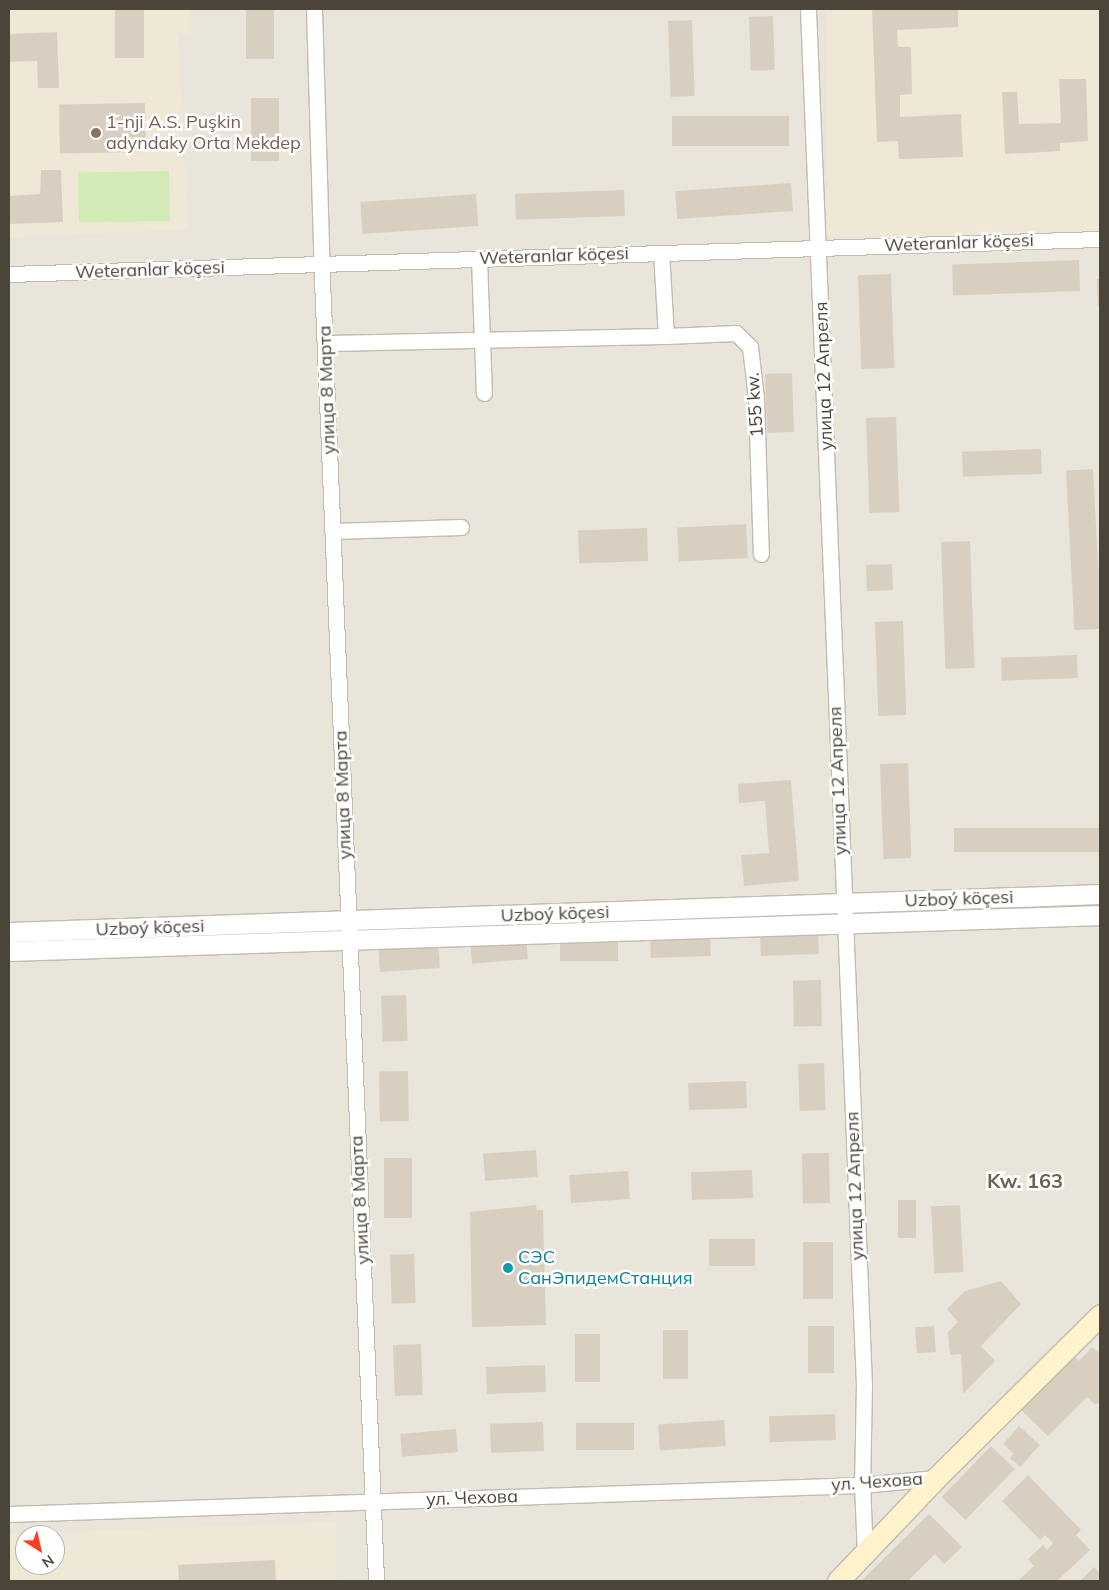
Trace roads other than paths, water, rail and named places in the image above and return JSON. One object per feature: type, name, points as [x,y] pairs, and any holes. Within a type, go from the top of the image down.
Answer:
[{"type":"main road","points":[[838,1581],[936,1478],[1100,1315]]},
{"type":"street","name":"улица 8 Марта","points":[[314,9],[332,531],[376,1581]]},
{"type":"street","name":"улица 12 Апреля","points":[[808,9],[819,248],[842,904],[864,1384],[862,1485],[865,1554]]},
{"type":"street","name":"Weteranlar köçesi","points":[[9,274],[1100,239]]},
{"type":"street","points":[[661,253],[666,336]]},
{"type":"street","points":[[479,259],[484,393]]},
{"type":"street","name":"155 kw.","points":[[325,343],[736,334],[750,347],[756,398],[761,554]]},
{"type":"street","points":[[332,531],[461,527]]},
{"type":"street","name":"Uzboý köçesi","points":[[9,951],[348,929],[842,904],[1100,894]]},
{"type":"street","name":"Uzboý köçesi","points":[[9,932],[844,924],[1100,914]]},
{"type":"street","name":"ул. Чехова","points":[[9,1514],[862,1485],[936,1478]]},
{"type":"place","name":"1-nji A.S. Puşkin adyndaky Orta Mekdep","points":[[96,133]]},
{"type":"place","name":"СЭС СанЭпидемСтанция","points":[[508,1268]]},
{"type":"district","name":"Kw. 163","points":[[1025,1180]]}]
